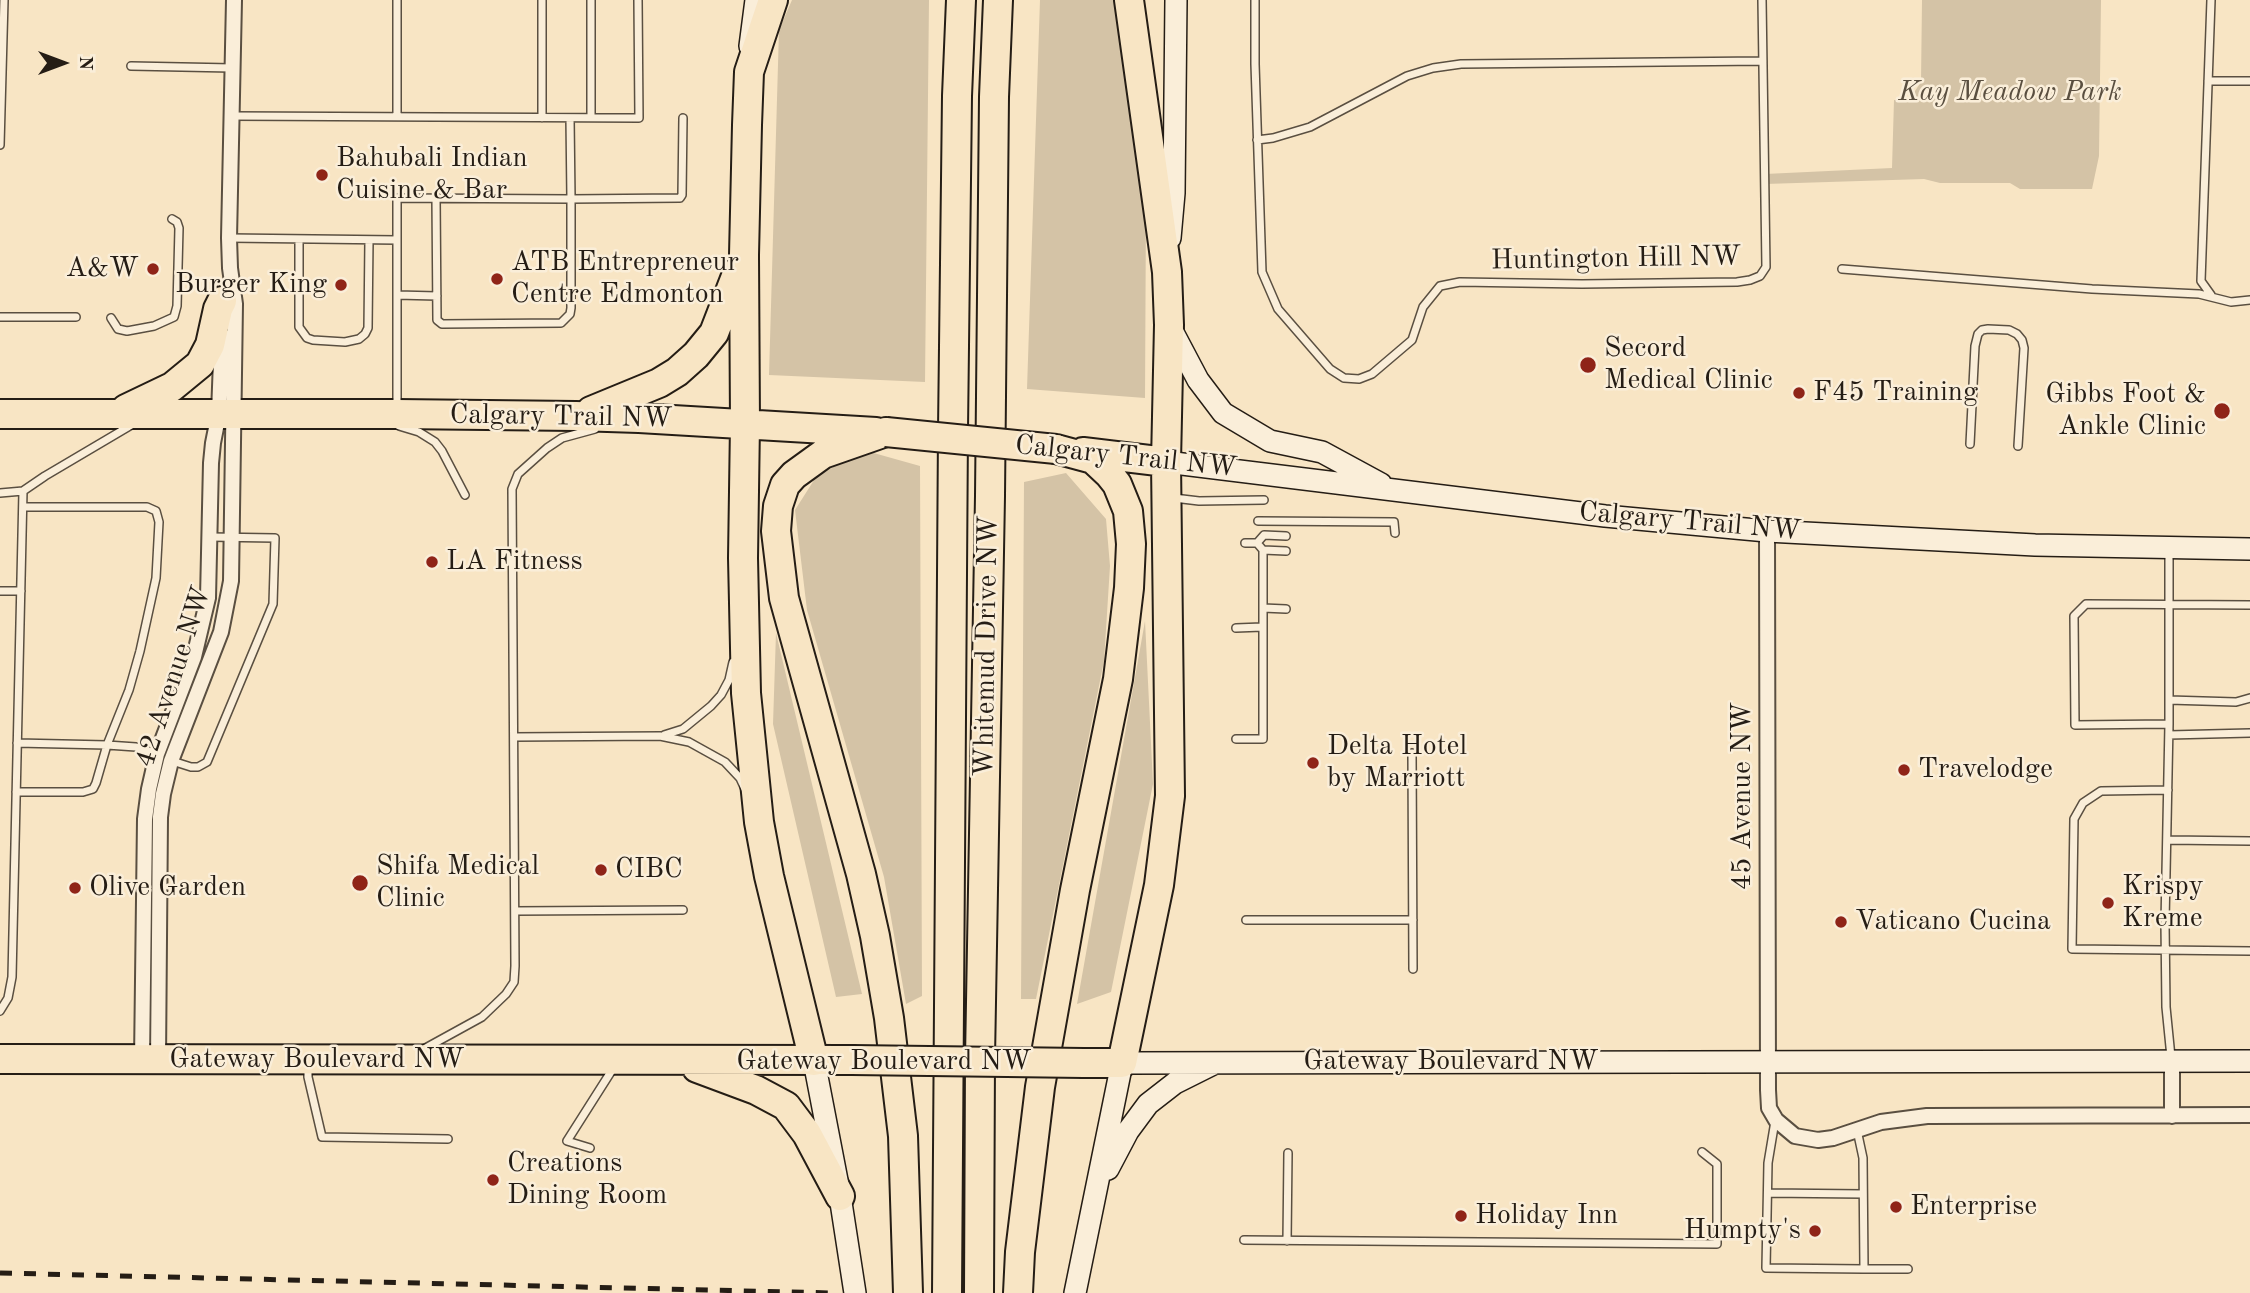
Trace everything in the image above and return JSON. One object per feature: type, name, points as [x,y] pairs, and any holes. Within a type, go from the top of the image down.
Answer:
[{"type":"highway","points":[[773,0],[749,72],[744,256],[744,620],[747,714],[758,822],[814,1061]]},
{"type":"highway","name":"Whitemud Drive NW","points":[[947,1293],[953,430],[957,96],[961,0]]},
{"type":"highway","name":"Whitemud Drive NW","points":[[978,1293],[994,97],[998,0]]},
{"type":"highway","points":[[1122,1063],[1159,885],[1170,796],[1167,272],[1129,0]]},
{"type":"highway","points":[[576,416],[659,383],[694,357],[714,333],[744,256]]},
{"type":"highway","points":[[117,413],[172,387],[194,371],[210,345],[222,301]]},
{"type":"highway","name":"Calgary Trail NW","points":[[0,414],[397,414],[639,418],[886,432],[1166,462]]},
{"type":"highway","points":[[886,432],[823,454],[794,475],[785,485],[778,506],[776,531],[784,598],[861,874],[875,936],[889,1018],[903,1136],[908,1293]]},
{"type":"highway","points":[[1018,1293],[1020,1252],[1040,1087],[1075,890],[1118,679],[1129,588],[1131,544],[1128,511],[1117,484],[1093,459],[1056,449]]},
{"type":"highway","name":"Gateway Boulevard NW","points":[[0,1059],[1122,1063]]},
{"type":"highway","points":[[678,1061],[755,1090],[786,1106],[807,1134],[840,1196]]},
{"type":"main road","points":[[749,72],[750,37],[756,0]]},
{"type":"main road","points":[[1167,272],[1174,194],[1176,0]]},
{"type":"main road","points":[[1169,325],[1198,380],[1223,413],[1270,441],[1322,452],[1392,490]]},
{"type":"main road","name":"Calgary Trail NW","points":[[1166,462],[1605,516],[1767,531],[2022,544],[2250,549]]},
{"type":"main road","points":[[814,1061],[840,1196],[855,1293]]},
{"type":"main road","points":[[1079,1265],[1096,1194],[1138,1116],[1166,1089],[1219,1061]]},
{"type":"main road","name":"Gateway Boulevard NW","points":[[1122,1063],[2250,1061]]},
{"type":"main road","points":[[1075,1293],[1122,1063]]},
{"type":"street","name":"42 Avenue NW","points":[[150,1060],[145,819],[157,754],[194,657],[204,622],[208,598],[213,443],[226,413],[235,304],[229,238],[234,0]]},
{"type":"street","name":"42 Avenue NW","points":[[150,1060],[163,794],[171,761],[221,632],[231,582],[232,537],[222,301],[230,268]]},
{"type":"street","name":"45 Avenue NW","points":[[1767,531],[1768,1062]]},
{"type":"street","points":[[1768,1062],[1769,1108],[1785,1130],[1805,1139],[1833,1138],[1857,1129],[1927,1116],[2250,1115]]},
{"type":"street","points":[[2172,1062],[2172,1116]]},
{"type":"lane","points":[[0,145],[4,0]]},
{"type":"lane","points":[[397,0],[397,117]]},
{"type":"lane","points":[[542,0],[542,118]]},
{"type":"lane","points":[[591,0],[591,118]]},
{"type":"lane","points":[[231,116],[639,118],[638,0]]},
{"type":"lane","points":[[1255,0],[1258,140],[1310,127],[1407,76],[1433,68],[1461,64],[1763,61],[1762,0]]},
{"type":"lane","points":[[2211,0],[2201,281],[2211,295]]},
{"type":"lane","name":"Huntington Hill NW","points":[[1258,140],[1262,272],[1278,309],[1330,369],[1344,378],[1359,379],[1373,374],[1412,340],[1423,307],[1440,286],[1460,282],[1737,282],[1760,276],[1766,267],[1763,61]]},
{"type":"lane","points":[[131,66],[232,68]]},
{"type":"lane","points":[[2208,80],[2250,81]]},
{"type":"lane","points":[[436,198],[437,320],[442,324],[555,324],[566,319],[571,308],[570,118]]},
{"type":"lane","points":[[397,414],[397,198],[680,198],[683,118]]},
{"type":"lane","points":[[111,318],[118,329],[127,331],[154,326],[174,317],[177,306],[179,228],[177,222],[172,219]]},
{"type":"lane","points":[[229,238],[397,240]]},
{"type":"lane","points":[[299,240],[297,319],[302,333],[307,338],[320,342],[352,342],[365,334],[369,322],[369,240]]},
{"type":"lane","points":[[1842,269],[2092,289],[2211,295],[2231,302],[2250,300]]},
{"type":"lane","points":[[397,295],[437,296]]},
{"type":"lane","points":[[0,317],[76,317]]},
{"type":"lane","points":[[1970,444],[1975,346],[1978,334],[1988,328],[2009,330],[2017,334],[2024,348],[2018,446]]},
{"type":"lane","points":[[0,493],[23,491],[118,431],[163,413]]},
{"type":"lane","points":[[360,414],[419,432],[435,442],[465,495]]},
{"type":"lane","points":[[403,1061],[490,1011],[512,986],[515,966],[515,911],[512,489],[518,474],[555,443],[573,434],[639,418]]},
{"type":"lane","points":[[0,1011],[8,998],[12,977],[23,491]]},
{"type":"lane","points":[[1167,497],[1199,501],[1264,500]]},
{"type":"lane","points":[[16,792],[88,792],[96,783],[107,745],[132,682],[156,578],[158,515],[147,507],[23,507]]},
{"type":"lane","points":[[1258,521],[1394,522],[1395,533]]},
{"type":"lane","points":[[1236,739],[1263,739],[1260,547],[1264,535],[1286,536]]},
{"type":"lane","points":[[17,743],[136,747],[187,766],[198,767],[208,762],[273,604],[275,538],[210,537]]},
{"type":"lane","points":[[1245,543],[1286,551]]},
{"type":"lane","points":[[2169,547],[2166,1007],[2172,1062]]},
{"type":"lane","points":[[0,591],[21,591]]},
{"type":"lane","points":[[2169,723],[2075,726],[2074,616],[2087,604],[2250,605]]},
{"type":"lane","points":[[1263,608],[1286,609]]},
{"type":"lane","points":[[660,736],[683,729],[702,715],[721,695],[729,680],[744,620]]},
{"type":"lane","points":[[1236,628],[1262,627]]},
{"type":"lane","points":[[2169,700],[2236,702],[2250,698]]},
{"type":"lane","points":[[2169,735],[2250,733]]},
{"type":"lane","points":[[514,737],[660,736],[689,742],[725,762],[740,778],[758,822]]},
{"type":"lane","points":[[1412,753],[1413,969]]},
{"type":"lane","points":[[2168,790],[2101,790],[2083,803],[2074,819],[2072,949],[2250,951]]},
{"type":"lane","points":[[2168,840],[2250,841]]},
{"type":"lane","points":[[515,911],[683,910]]},
{"type":"lane","points":[[1246,920],[1413,920]]},
{"type":"lane","points":[[308,1061],[308,1077],[322,1137],[448,1139]]},
{"type":"lane","points":[[590,1148],[567,1141],[618,1061]]},
{"type":"lane","points":[[1776,1120],[1768,1163],[1766,1268],[1908,1269]]},
{"type":"lane","points":[[1857,1129],[1863,1158],[1864,1269]]},
{"type":"lane","points":[[1244,1240],[1717,1244],[1717,1164],[1702,1152]]},
{"type":"lane","points":[[1287,1241],[1288,1153]]},
{"type":"lane","points":[[1768,1193],[1863,1194]]},
{"type":"green space","points":[[792,0],[929,0],[925,382],[769,375],[779,30]]},
{"type":"green space","points":[[1040,0],[1120,0],[1146,202],[1145,398],[1027,389]]},
{"type":"green space","name":"Kay Meadow Park","points":[[1922,0],[2101,0],[2099,156],[2092,189],[2020,189],[2010,183],[1940,183],[1924,179],[1765,184],[1765,174],[1892,168],[1894,100],[1909,100],[1921,82]]},
{"type":"green space","points":[[863,450],[920,466],[922,996],[906,1004],[884,877],[807,610],[795,510],[816,477]]},
{"type":"green space","points":[[1066,473],[1106,519],[1110,566],[1104,661],[1036,999],[1021,999],[1024,482]]},
{"type":"green space","points":[[1145,621],[1153,784],[1111,992],[1077,1004]]},
{"type":"green space","points":[[776,633],[862,994],[836,997],[773,724]]},
{"type":"railway","points":[[0,1273],[832,1293]]},
{"type":"place","name":"Bahubali Indian Cuisine & Bar","points":[[322,175]]},
{"type":"place","name":"A&W","points":[[153,269]]},
{"type":"place","name":"ATB Entrepreneur Centre Edmonton","points":[[497,279]]},
{"type":"place","name":"Burger King","points":[[341,285]]},
{"type":"place","name":"Secord Medical Clinic","points":[[1588,365]]},
{"type":"place","name":"F45 Training","points":[[1799,393]]},
{"type":"place","name":"Gibbs Foot & Ankle Clinic","points":[[2222,411]]},
{"type":"place","name":"LA Fitness","points":[[432,562]]},
{"type":"place","name":"Delta Hotel by Marriott","points":[[1313,763]]},
{"type":"place","name":"Travelodge","points":[[1904,770]]},
{"type":"place","name":"CIBC","points":[[601,870]]},
{"type":"place","name":"Shifa Medical Clinic","points":[[360,883]]},
{"type":"place","name":"Olive Garden","points":[[75,888]]},
{"type":"place","name":"Krispy Kreme","points":[[2108,903]]},
{"type":"place","name":"Vaticano Cucina","points":[[1841,922]]},
{"type":"place","name":"Creations Dining Room","points":[[493,1180]]},
{"type":"place","name":"Enterprise","points":[[1896,1207]]},
{"type":"place","name":"Holiday Inn","points":[[1461,1216]]},
{"type":"place","name":"Humpty's","points":[[1815,1231]]}]
